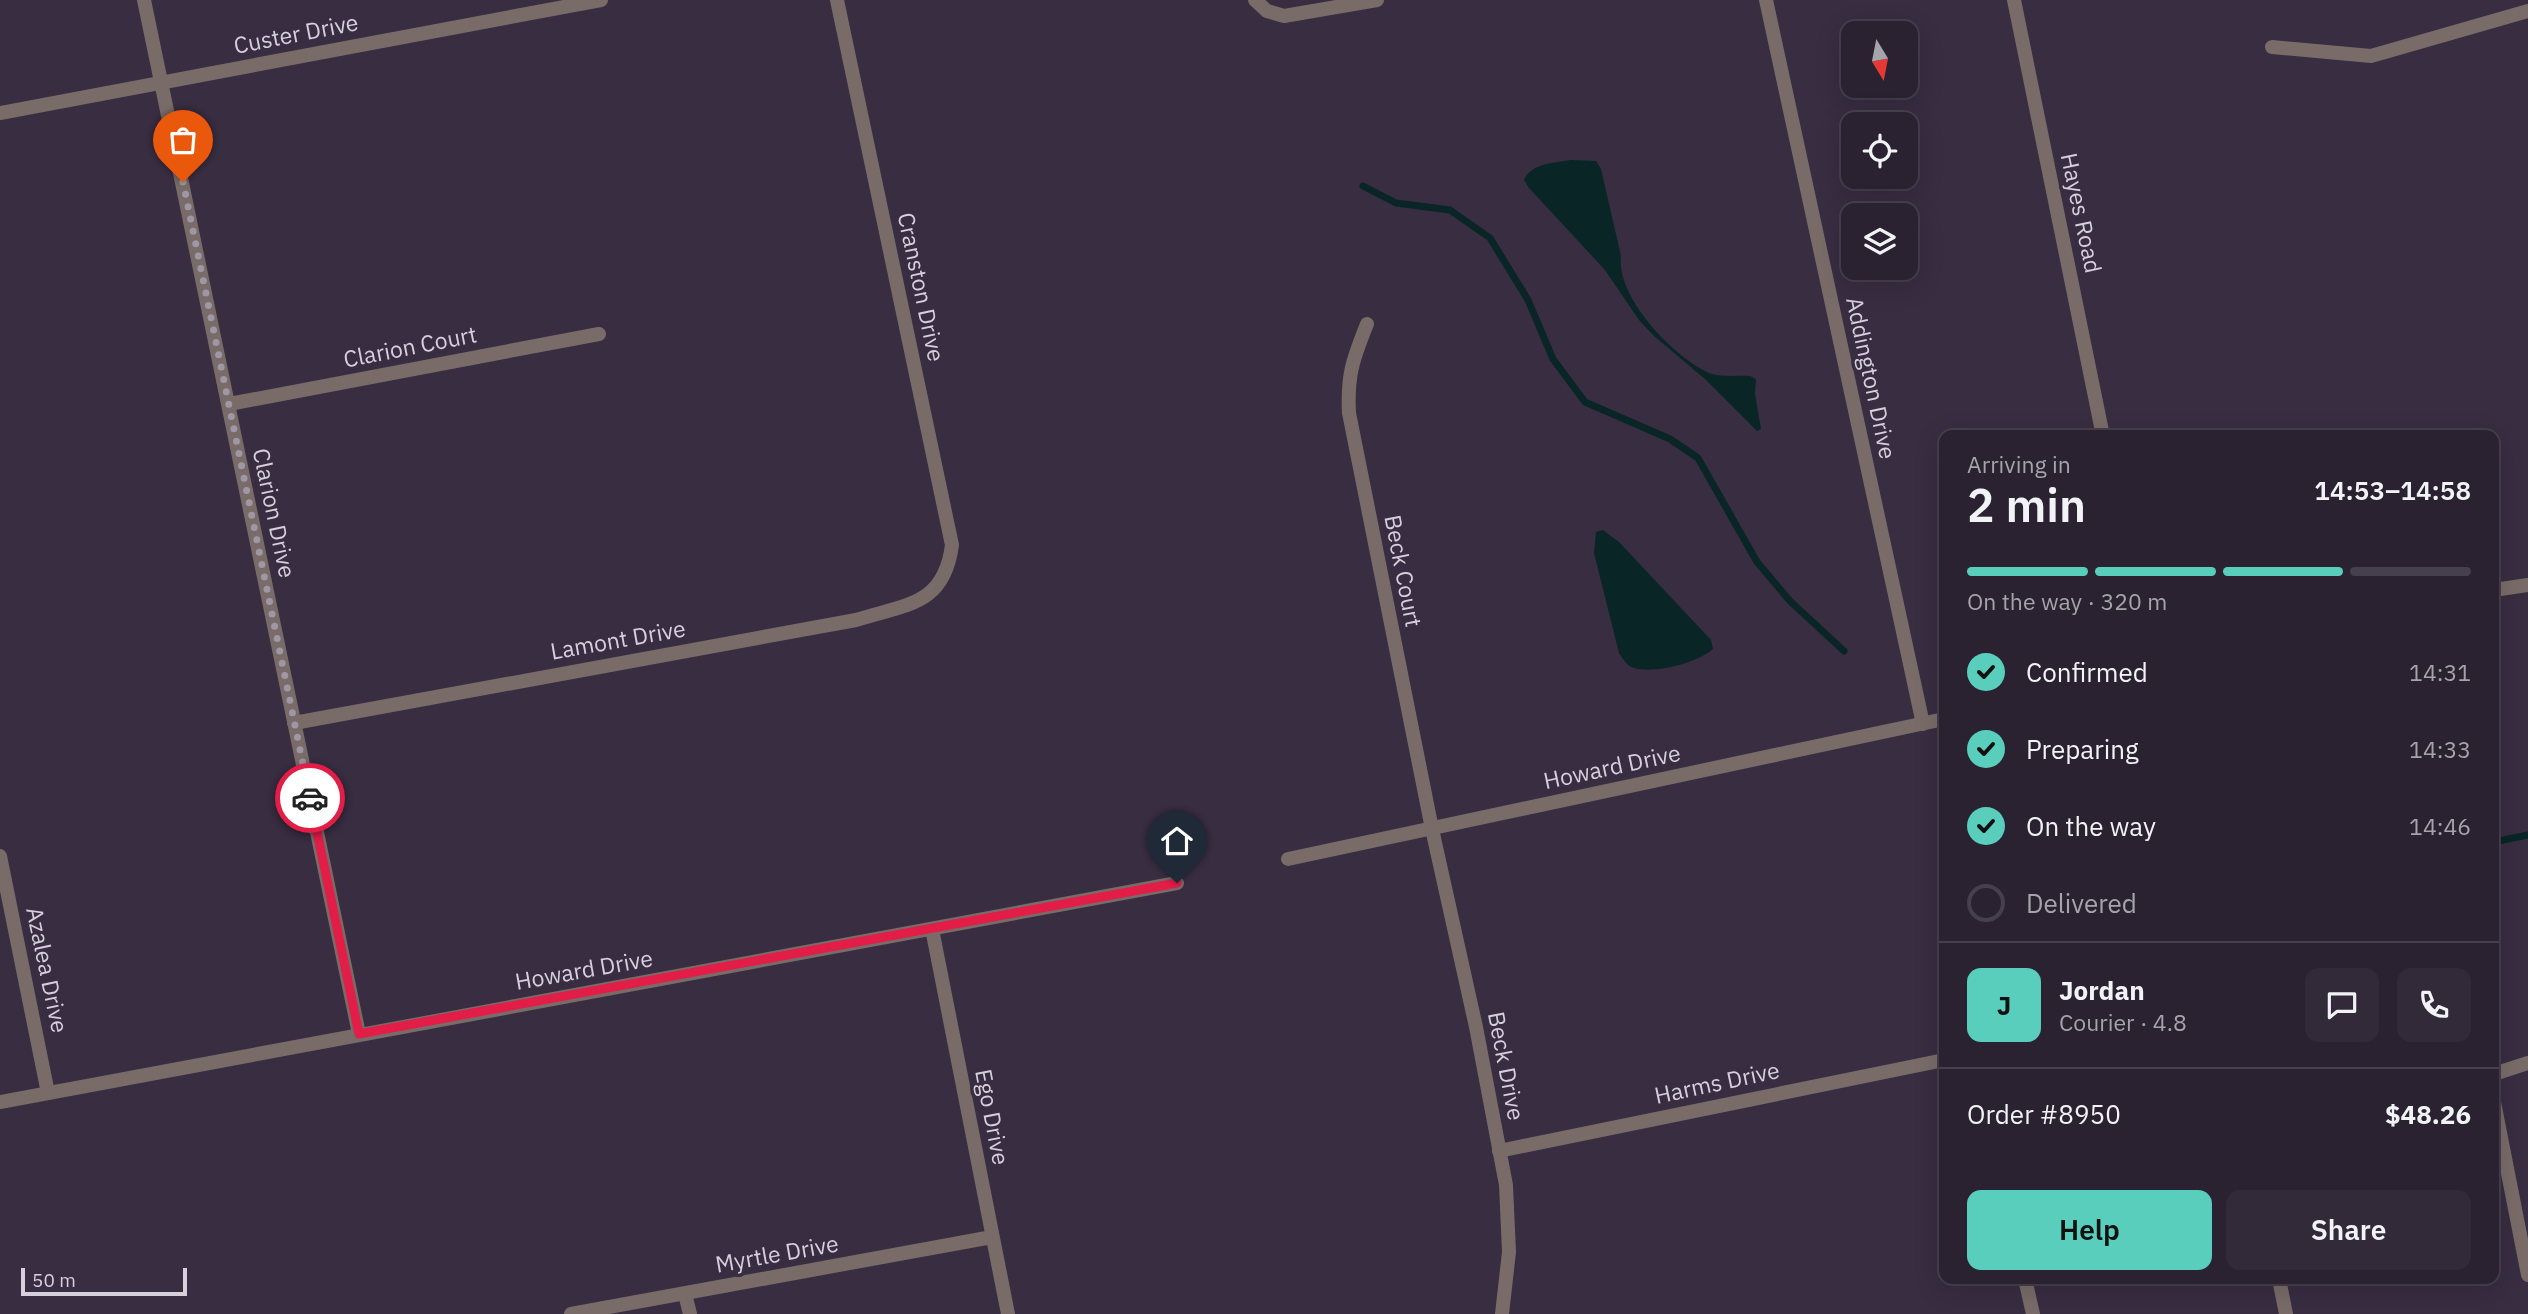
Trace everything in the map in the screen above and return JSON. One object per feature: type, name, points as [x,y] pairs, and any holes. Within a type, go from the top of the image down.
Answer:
[{"type":"street","name":"Clarion Drive","points":[[144,0],[359,1034]]},
{"type":"street","name":"Custer Drive","points":[[0,113],[601,0]]},
{"type":"street","name":"Cranston Drive","points":[[837,0],[952,545],[949,566],[942,582]]},
{"type":"street","points":[[1255,0],[1267,11],[1284,16],[1377,0]]},
{"type":"street","name":"Addington Drive","points":[[1766,0],[1923,723]]},
{"type":"street","name":"Hayes Road","points":[[2014,0],[2102,430]]},
{"type":"street","points":[[2272,47],[2371,56],[2528,11]]},
{"type":"street","name":"Beck Court","points":[[1367,324],[1352,361],[1348,386],[1349,413],[1432,829]]},
{"type":"street","name":"Clarion Court","points":[[229,404],[599,334]]},
{"type":"street","name":"Lamont Drive","points":[[294,723],[856,620],[927,596],[942,582]]},
{"type":"street","points":[[2499,589],[2528,585]]},
{"type":"street","name":"Howard Drive","points":[[1288,859],[1939,720]]},
{"type":"street","name":"Beck Drive","points":[[1432,829],[1476,1027],[1506,1185],[1509,1252],[1502,1314]]},
{"type":"street","name":"Azalea Drive","points":[[0,856],[48,1093]]},
{"type":"street","name":"Howard Drive","points":[[0,1102],[1177,883]]},
{"type":"street","name":"Ego Drive","points":[[932,929],[1008,1314]]},
{"type":"street","name":"Harms Drive","points":[[1499,1151],[1939,1061]]},
{"type":"street","points":[[2499,1072],[2528,1063]]},
{"type":"street","points":[[2499,1127],[2528,1275]]},
{"type":"street","name":"Myrtle Drive","points":[[571,1314],[992,1237]]},
{"type":"street","points":[[2026,1284],[2033,1314]]},
{"type":"street","points":[[2279,1284],[2286,1314]]},
{"type":"street","points":[[685,1294],[690,1314]]},
{"type":"shaded area","points":[[1571,160],[1596,161],[1601,169],[1627,289],[1649,323],[1678,352],[1711,374],[1750,376],[1756,379],[1755,394],[1761,429],[1757,431],[1705,379],[1654,336],[1639,320],[1605,270],[1524,180],[1527,174],[1537,167]]},
{"type":"shaded area","points":[[1603,530],[1619,542],[1711,640],[1713,649],[1697,659],[1653,670],[1632,667],[1625,662],[1619,653],[1594,553],[1596,532]]},
{"type":"waterway","points":[[1363,186],[1396,203],[1450,210],[1490,238],[1528,300],[1553,359],[1585,402],[1670,439],[1698,458],[1757,562],[1790,601],[1844,651]]},
{"type":"waterway","points":[[2499,841],[2528,835]]},
{"type":"way so far","points":[[183,182],[310,798]]},
{"type":"route","points":[[310,798],[359,1034],[1177,883]]}]
